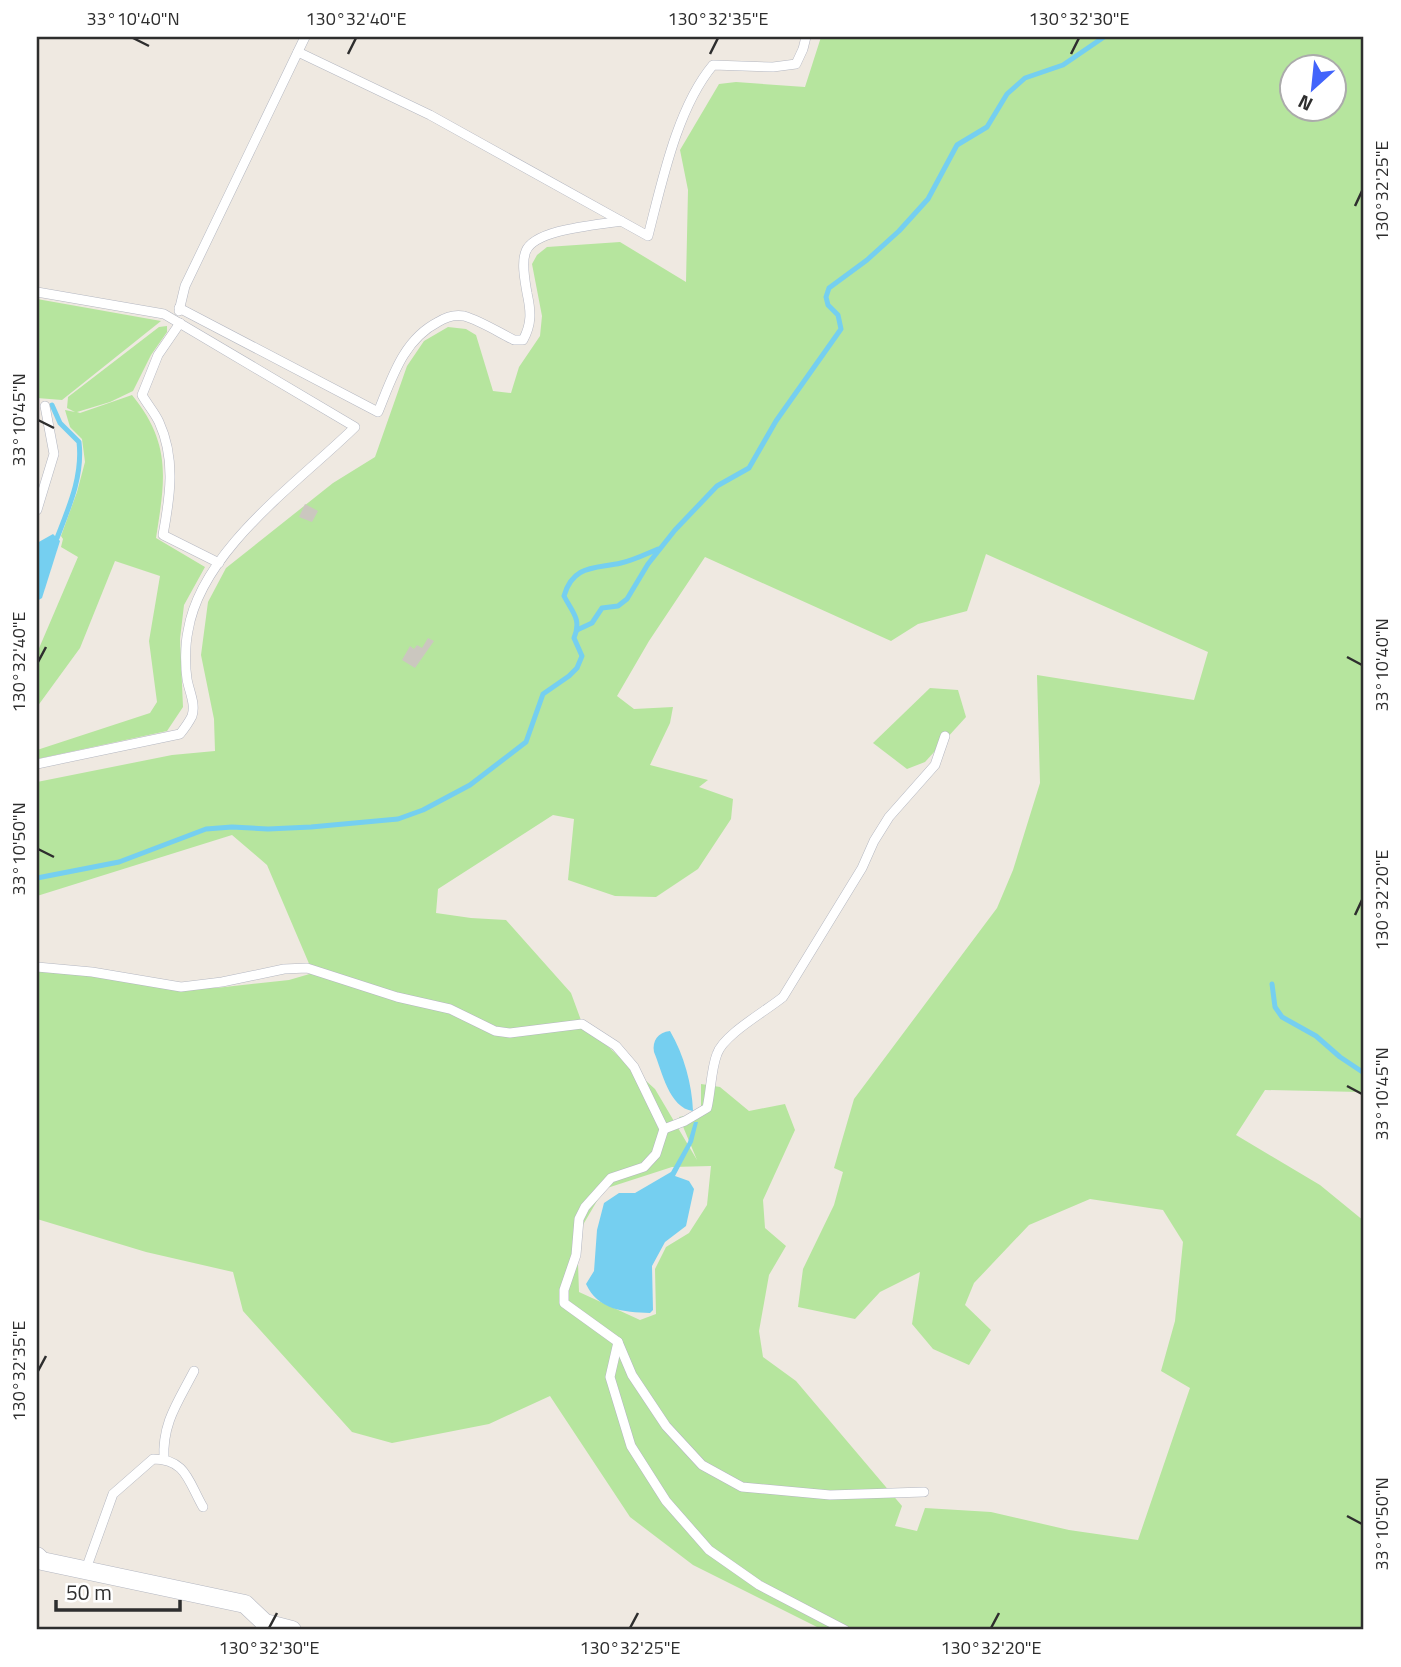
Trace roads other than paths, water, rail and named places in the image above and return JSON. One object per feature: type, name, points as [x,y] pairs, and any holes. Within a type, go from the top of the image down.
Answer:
[{"type":"street","points":[[37,1556],[42,1561],[245,1604],[265,1623],[292,1630]]},
{"type":"lane","points":[[219,563],[163,535],[171,490],[169,458],[159,423],[142,395],[158,355],[178,322],[185,286],[305,37]]},
{"type":"lane","points":[[298,52],[430,115],[648,236],[669,152],[701,79],[713,65],[796,64],[806,37]]},
{"type":"lane","points":[[179,308],[378,412],[397,365],[412,342],[430,326],[450,315],[464,316],[514,340],[523,340],[530,327],[524,279],[525,253],[533,240],[549,234],[621,221]]},
{"type":"lane","points":[[37,292],[164,314],[355,428],[288,486],[219,563],[198,596],[188,631],[186,677],[193,703],[192,715],[180,734],[37,764]]},
{"type":"lane","points":[[37,510],[54,454],[45,406]]},
{"type":"lane","points":[[664,1129],[707,1108],[717,1053],[729,1036],[783,998],[862,868],[889,817],[935,765],[945,736]]},
{"type":"lane","points":[[37,967],[92,972],[181,987],[222,982],[284,969],[307,968],[397,997],[450,1009],[495,1031],[510,1033],[582,1024],[616,1046],[634,1067],[664,1129],[656,1154],[644,1167],[611,1178],[579,1219],[576,1255],[564,1290],[564,1303],[618,1342],[632,1376],[666,1426],[702,1465],[742,1488],[830,1495],[923,1492]]},
{"type":"lane","points":[[618,1342],[610,1377],[631,1446],[666,1501],[709,1550],[759,1585],[845,1630]]},
{"type":"lane","points":[[164,1459],[163,1438],[169,1419],[194,1371]]},
{"type":"lane","points":[[86,1569],[113,1494],[153,1458],[180,1465],[202,1507]]},
{"type":"water","points":[[53,534],[60,541],[42,598],[37,601],[37,543]]},
{"type":"water","points":[[670,1031],[686,1070],[693,1111],[678,1103],[672,1096],[654,1052],[657,1038]]},
{"type":"water","points":[[694,1122],[698,1122],[693,1142],[675,1176],[689,1181],[694,1189],[686,1226],[665,1242],[652,1266],[653,1310],[650,1313],[612,1308],[597,1299],[586,1284],[594,1271],[597,1230],[604,1203],[619,1193],[635,1193],[671,1172],[688,1142]]},
{"type":"waterway","points":[[577,630],[592,623],[602,608],[618,606],[627,599],[648,564],[675,530],[717,486],[749,468],[776,421],[841,329],[838,315],[828,305],[826,297],[829,288],[867,260],[899,231],[928,199],[957,145],[987,127],[1007,94],[1025,78],[1063,65],[1104,37]]},
{"type":"waterway","points":[[52,405],[60,423],[79,442],[80,455],[74,491],[57,538]]},
{"type":"waterway","points":[[37,878],[119,862],[206,829],[311,827],[398,819],[423,810],[470,785],[526,742],[543,694],[577,668],[582,656],[574,638],[577,626],[573,611],[564,596],[573,578],[586,570],[626,562],[658,549]]},
{"type":"waterway","points":[[1272,984],[1275,1007],[1282,1017],[1316,1036],[1364,1073]]}]
